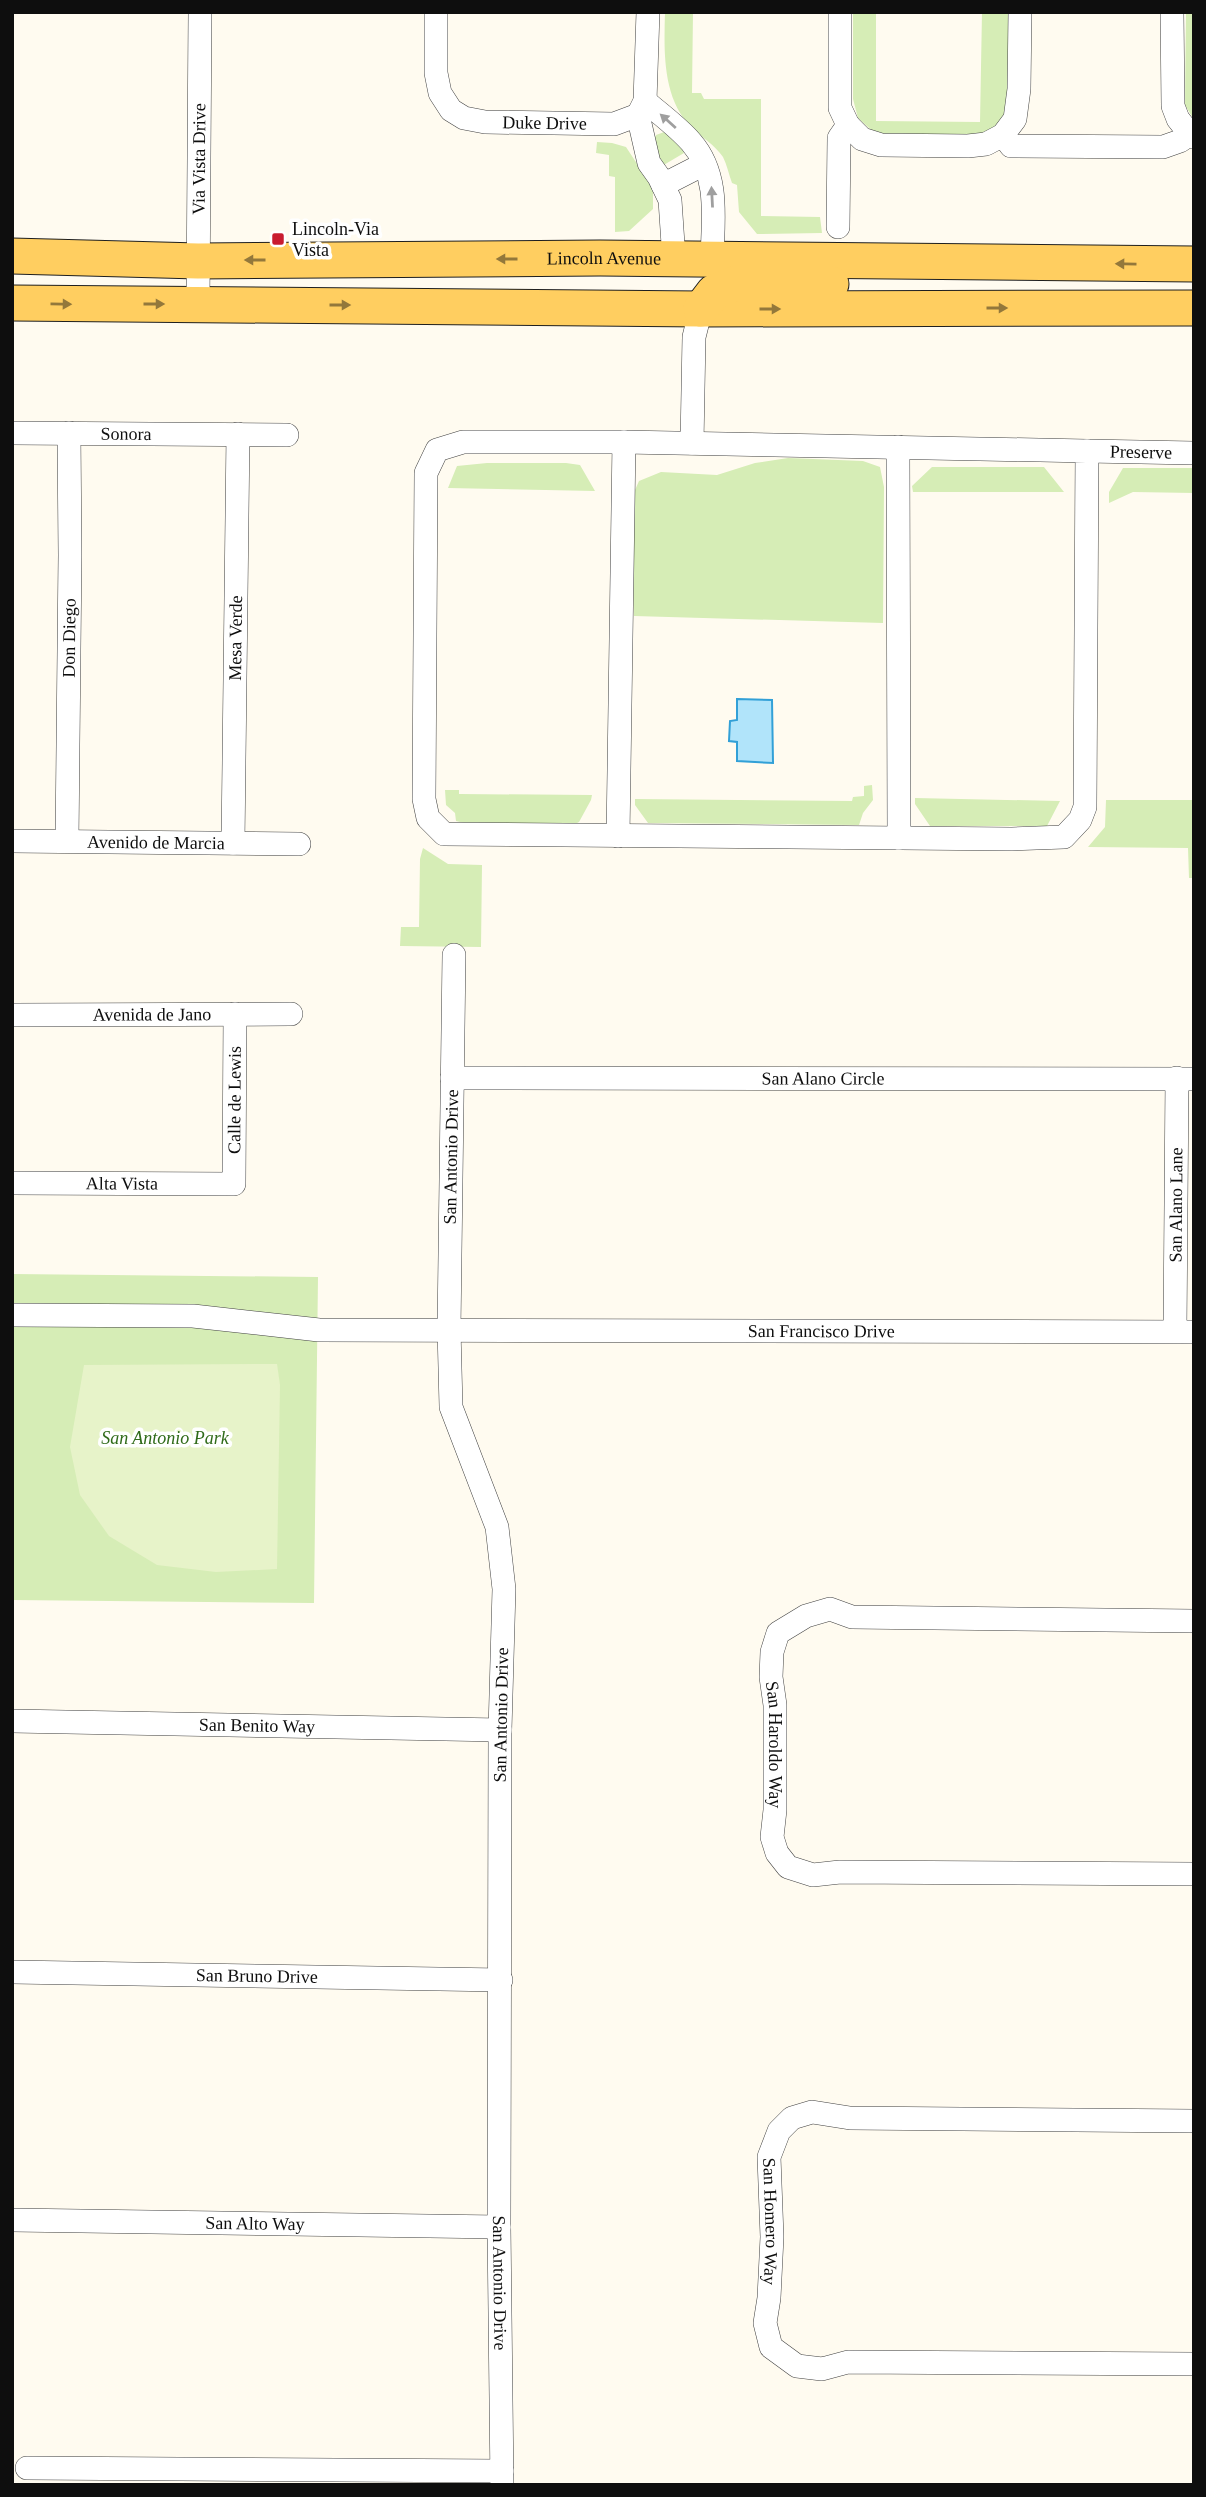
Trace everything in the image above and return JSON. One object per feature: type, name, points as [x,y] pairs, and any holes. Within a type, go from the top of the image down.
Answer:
[{"type":"main road","name":"Lincoln Avenue","points":[[12,256],[198,261],[712,259],[1194,264]]},
{"type":"main road","points":[[547,307],[592,291],[669,288],[684,283],[712,259]]},
{"type":"main road","points":[[701,309],[714,292],[734,284],[863,284],[889,280],[924,261]]},
{"type":"main road","points":[[12,303],[701,309],[1194,308]]},
{"type":"street","name":"Via Vista Drive","points":[[198,304],[200,12]]},
{"type":"street","name":"Duke Drive","points":[[436,12],[436,73],[440,93],[450,110],[464,118],[485,122],[614,124],[642,108]]},
{"type":"street","points":[[648,12],[642,108],[649,163],[670,200],[674,259]]},
{"type":"street","points":[[840,12],[839,94],[848,125],[862,139],[881,145],[968,146],[986,144],[1003,135],[1015,120],[1020,12]]},
{"type":"street","points":[[1003,135],[1011,146],[1163,147],[1192,135],[1178,119],[1173,106],[1172,12]]},
{"type":"street","points":[[642,108],[691,141],[704,164],[713,194],[712,259]]},
{"type":"street","points":[[838,227],[839,138],[848,125]]},
{"type":"street","points":[[663,185],[704,164]]},
{"type":"street","points":[[692,443],[694,337],[701,309]]},
{"type":"street","name":"Sonora","points":[[12,433],[287,435]]},
{"type":"street","name":"Don Diego","points":[[68,841],[69,433]]},
{"type":"street","name":"Mesa Verde","points":[[233,843],[238,435]]},
{"type":"street","name":"Preserve","points":[[1087,452],[1085,807],[1080,820],[1063,837],[444,834],[428,818],[424,799],[426,473],[437,450],[463,442],[624,442],[1194,453]]},
{"type":"street","points":[[618,836],[624,442]]},
{"type":"street","points":[[898,447],[899,838]]},
{"type":"street","name":"Avenido de Marcia","points":[[12,841],[299,844]]},
{"type":"street","name":"San Antonio Drive","points":[[454,955],[449,1329],[451,1407],[498,1527],[503,1589],[500,1730],[499,2227],[502,2478]]},
{"type":"street","name":"Calle de Lewis","points":[[234,1184],[235,1014]]},
{"type":"street","name":"Avenida de Jano","points":[[12,1015],[291,1014]]},
{"type":"street","name":"San Alano Circle","points":[[452,1078],[1186,1079]]},
{"type":"street","name":"San Alano Lane","points":[[1184,1331],[1186,1079]]},
{"type":"street","name":"Alta Vista","points":[[12,1183],[234,1184]]},
{"type":"street","name":"San Francisco Drive","points":[[12,1315],[193,1316],[319,1330],[1184,1331]]},
{"type":"street","name":"San Haroldo Way","points":[[1194,1621],[852,1617],[830,1609],[806,1616],[778,1633],[772,1652],[771,1676],[775,1706],[775,1810],[772,1837],[777,1853],[788,1867],[813,1875],[840,1872],[1194,1874]]},
{"type":"street","name":"San Benito Way","points":[[12,1721],[500,1730]]},
{"type":"street","name":"San Bruno Drive","points":[[12,1972],[501,1980]]},
{"type":"street","name":"San Homero Way","points":[[1194,2121],[850,2118],[812,2112],[792,2118],[779,2132],[769,2157],[772,2237],[765,2323],[771,2347],[797,2365],[822,2369],[848,2362],[1194,2364]]},
{"type":"street","name":"San Alto Way","points":[[12,2220],[499,2227]]},
{"type":"street","points":[[27,2468],[502,2478]]},
{"type":"green space","points":[[665,12],[693,12],[692,93],[701,93],[704,99],[761,99],[761,216],[820,217],[822,233],[757,234],[739,212],[737,185],[732,183],[723,157],[691,127],[675,102],[667,73]]},
{"type":"green space","points":[[853,12],[876,12],[876,121],[980,122],[982,12],[1010,12],[1009,99],[1005,117],[993,130],[976,137],[878,136],[858,118],[853,99]]},
{"type":"green space","points":[[1186,12],[1194,12],[1194,120],[1185,105]]},
{"type":"green space","points":[[667,131],[677,137],[684,153],[662,166],[652,144],[656,135]]},
{"type":"green space","points":[[597,142],[626,147],[653,188],[653,209],[629,231],[615,232],[615,177],[609,176],[609,155],[596,153]]},
{"type":"green space","points":[[788,458],[863,461],[880,467],[884,487],[883,623],[634,616],[631,499],[639,481],[661,472],[717,475],[755,463]]},
{"type":"green space","points":[[487,463],[580,465],[595,491],[448,488],[457,466]]},
{"type":"green space","points":[[932,467],[1044,467],[1064,492],[913,492],[912,486]]},
{"type":"green space","points":[[1123,468],[1194,468],[1194,493],[1133,492],[1109,503],[1109,492]]},
{"type":"green space","points":[[872,785],[873,800],[863,813],[859,825],[648,823],[635,805],[635,799],[852,801],[853,797],[864,796],[864,786]]},
{"type":"green space","points":[[445,790],[459,790],[459,794],[592,795],[579,822],[575,824],[464,823],[456,821],[455,813],[446,805]]},
{"type":"green space","points":[[915,798],[1060,801],[1047,826],[930,826],[915,804]]},
{"type":"green space","points":[[1106,800],[1194,800],[1194,878],[1189,878],[1188,848],[1088,847],[1105,827]]},
{"type":"green space","points":[[423,848],[448,864],[482,865],[481,947],[400,946],[401,927],[419,927],[420,859]]},
{"type":"green space","name":"San Antonio Park","points":[[12,1274],[318,1277],[314,1603],[12,1600]]},
{"type":"green space","points":[[277,1364],[280,1385],[277,1569],[216,1572],[157,1565],[109,1536],[80,1495],[70,1447],[84,1365]]},
{"type":"water","points":[[737,699],[772,700],[773,763],[737,761],[737,742],[729,741],[730,721],[737,720]]},
{"type":"place","name":"Lincoln-Via Vista","points":[[278,239]]}]
